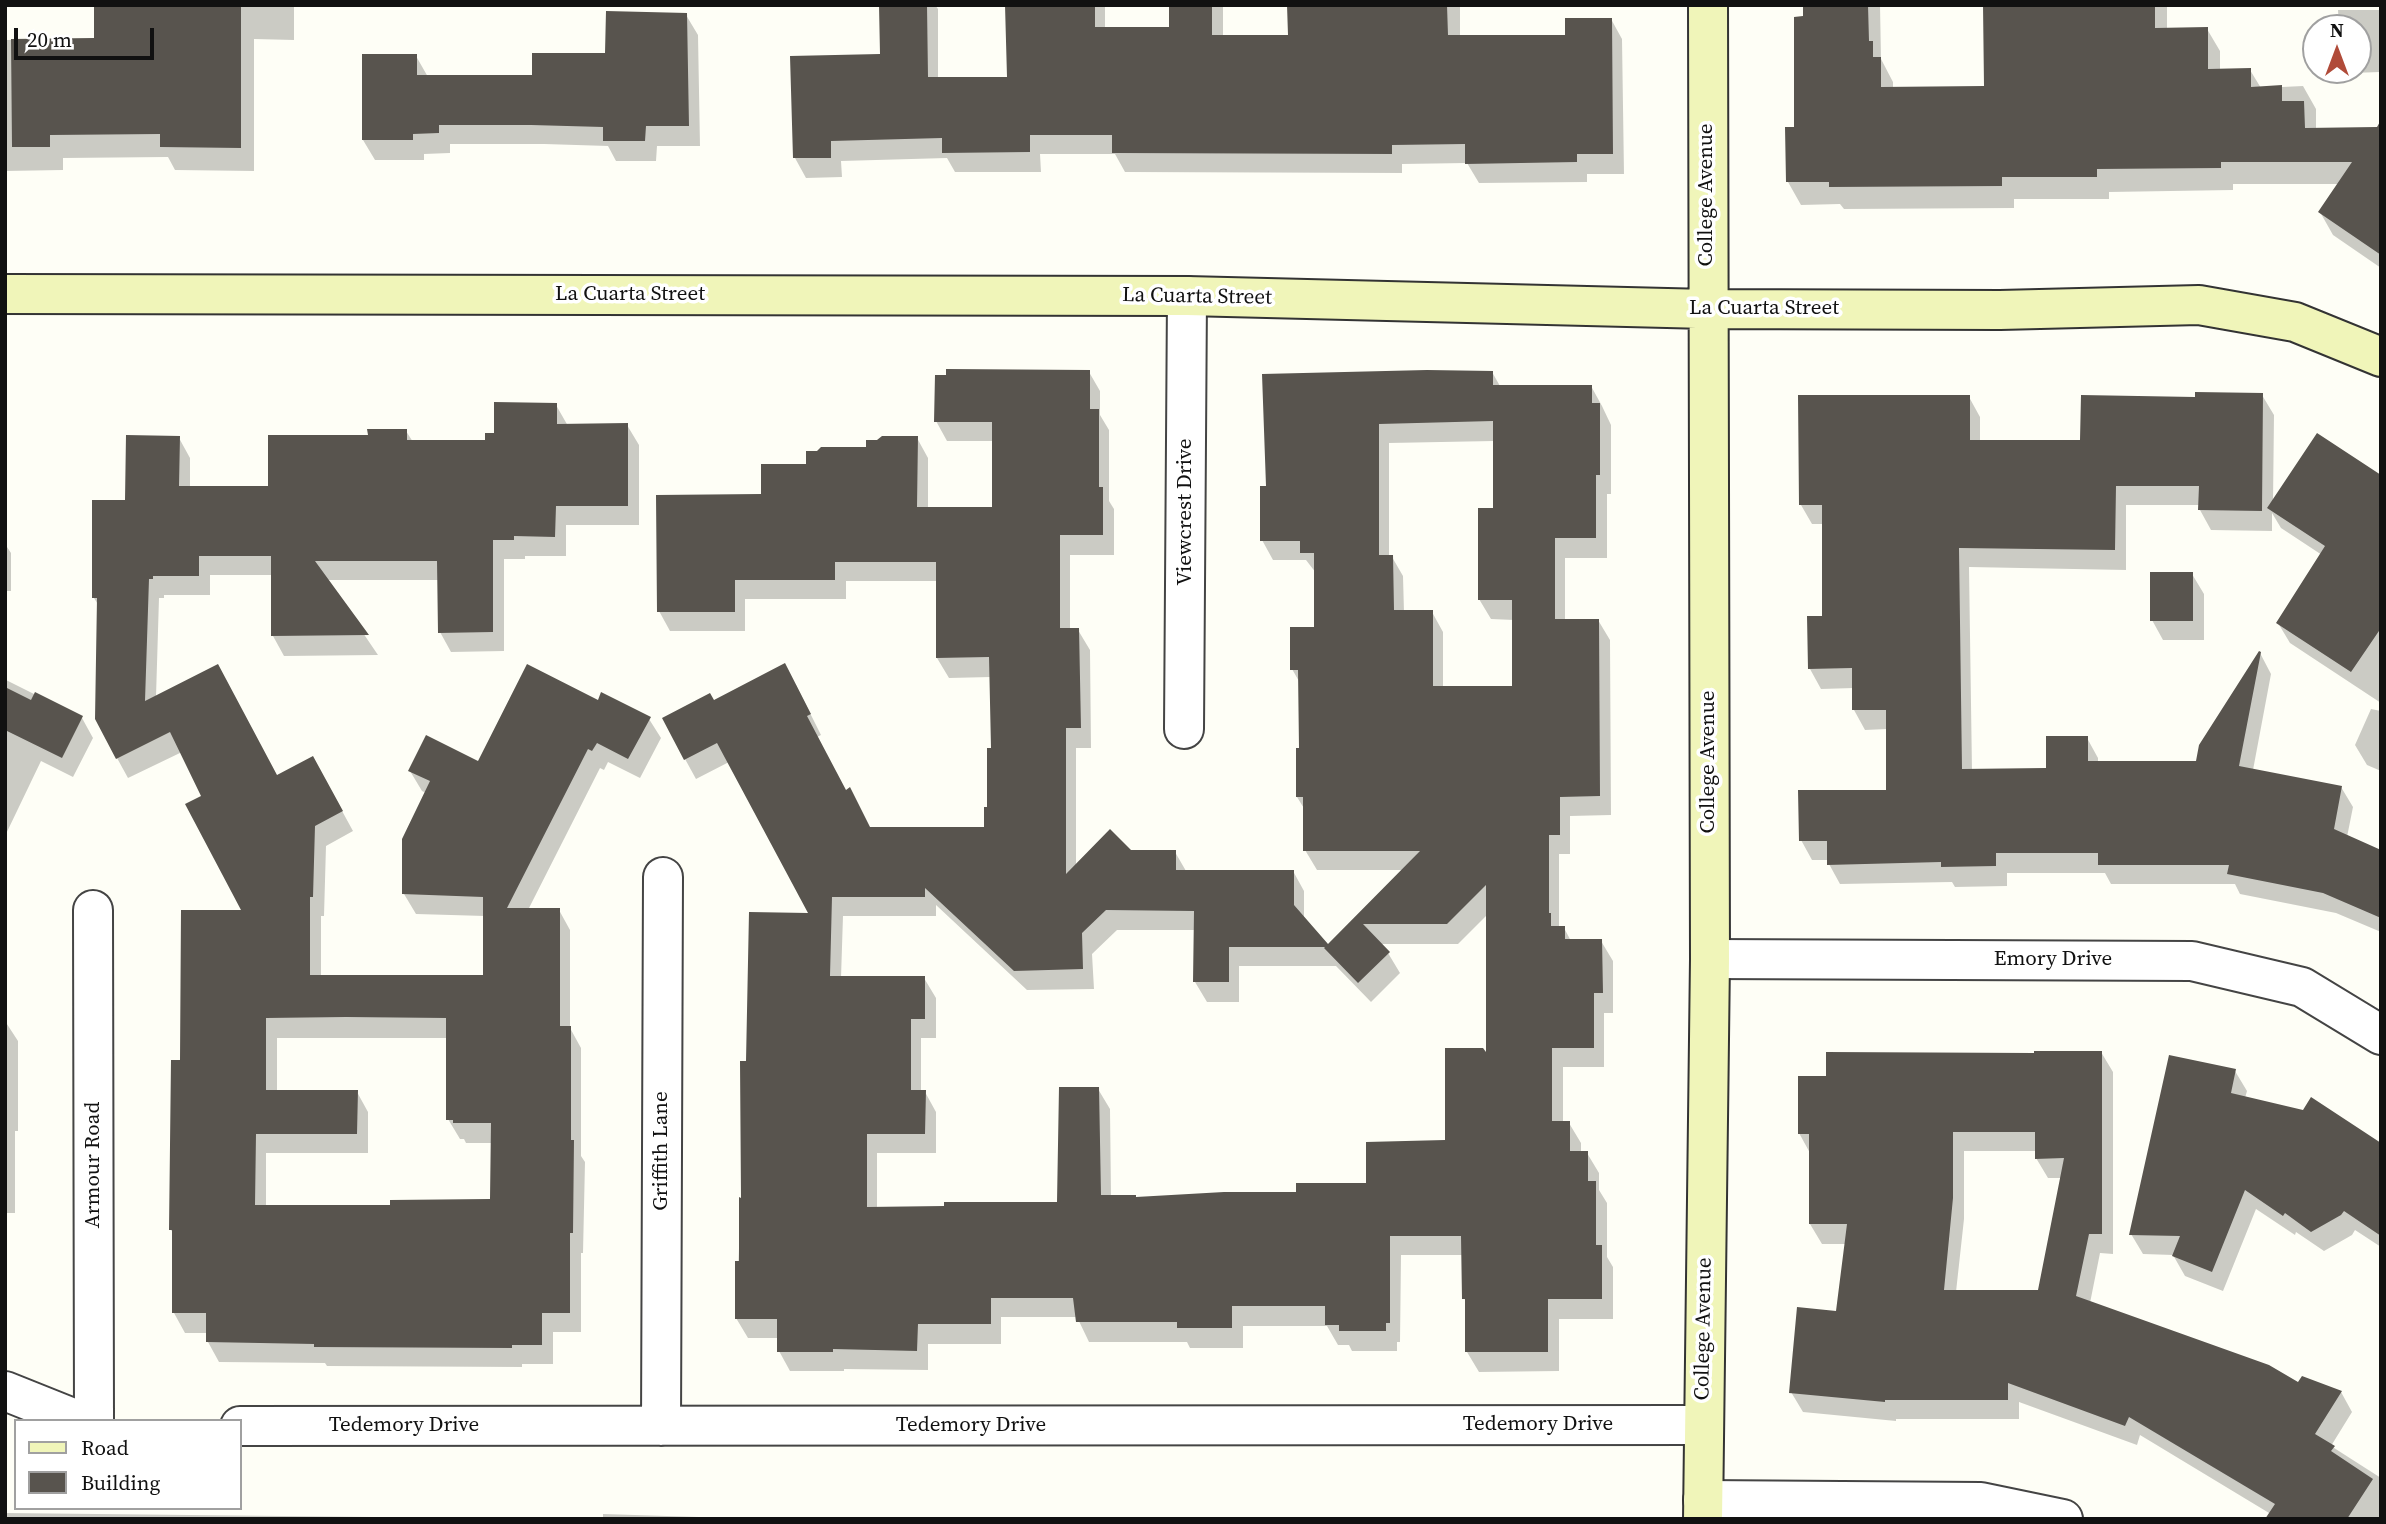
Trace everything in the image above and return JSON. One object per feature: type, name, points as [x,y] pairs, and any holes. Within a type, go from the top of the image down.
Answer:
[{"type":"street","name":"College Avenue","points":[[1703,1509],[1710,959],[1708,5]]},
{"type":"street","name":"La Cuarta Street","points":[[5,294],[1187,296],[1707,309],[2000,310],[2199,305],[2295,321],[2381,357]]},
{"type":"street","name":"Viewcrest Drive","points":[[1184,729],[1187,296]]},
{"type":"street","name":"Griffith Lane","points":[[661,1426],[663,877]]},
{"type":"street","name":"Armour Road","points":[[93,910],[94,1419]]},
{"type":"street","name":"Emory Drive","points":[[1710,959],[2192,961],[2302,987],[2381,1035]]},
{"type":"street","points":[[5,1391],[75,1419]]},
{"type":"street","name":"Tedemory Drive","points":[[242,1426],[1703,1425]]},
{"type":"street","points":[[1703,1509],[1981,1502],[2063,1519]]},
{"type":"building","points":[[94,5],[241,5],[241,148],[160,147],[160,134],[50,135],[50,147],[12,147],[11,39],[94,38]]},
{"type":"building","points":[[879,5],[927,5],[928,77],[1007,77],[1005,5],[1095,5],[1095,27],[1169,27],[1169,5],[1212,5],[1212,35],[1288,35],[1287,5],[1447,5],[1448,35],[1565,35],[1565,18],[1612,18],[1613,154],[1577,154],[1577,162],[1465,164],[1465,144],[1392,145],[1392,154],[1112,153],[1112,135],[1030,135],[1030,152],[942,153],[942,138],[831,141],[831,158],[793,158],[790,56],[880,54]]},
{"type":"building","points":[[1803,5],[1868,5],[1869,41],[1873,41],[1873,57],[1881,57],[1881,87],[1984,86],[1983,5],[2155,5],[2155,28],[2208,27],[2208,69],[2251,68],[2251,87],[2282,85],[2282,101],[2304,101],[2305,128],[2377,127],[2381,120],[2381,255],[2318,212],[2352,162],[2221,162],[2221,168],[2097,169],[2097,177],[2002,177],[2002,186],[1829,187],[1829,182],[1786,182],[1785,127],[1794,127],[1794,17],[1803,16]]},
{"type":"building","points":[[606,11],[687,13],[689,126],[646,126],[645,141],[603,141],[603,127],[531,125],[439,125],[439,133],[413,134],[413,140],[362,140],[362,54],[417,54],[417,75],[532,75],[532,53],[605,53]]},
{"type":"building","points":[[946,369],[1090,370],[1090,409],[1099,409],[1099,487],[1103,487],[1103,535],[1060,535],[1060,628],[1079,628],[1081,728],[1066,728],[1066,874],[1110,829],[1131,850],[1176,850],[1176,870],[1294,870],[1294,905],[1328,944],[1420,851],[1303,851],[1303,797],[1296,797],[1296,748],[1299,748],[1298,670],[1290,670],[1290,627],[1314,627],[1314,553],[1300,553],[1300,541],[1260,541],[1260,486],[1266,486],[1262,374],[1493,371],[1493,385],[1592,385],[1592,403],[1600,403],[1600,475],[1596,475],[1596,538],[1555,538],[1555,619],[1599,619],[1600,796],[1560,797],[1560,835],[1549,835],[1549,913],[1551,926],[1565,926],[1565,939],[1602,939],[1603,993],[1594,993],[1594,1048],[1552,1048],[1552,1121],[1570,1121],[1570,1151],[1588,1151],[1588,1181],[1596,1181],[1596,1245],[1602,1245],[1602,1299],[1548,1299],[1548,1352],[1465,1352],[1461,1236],[1390,1236],[1390,1323],[1386,1323],[1386,1331],[1339,1331],[1339,1325],[1325,1325],[1325,1306],[1232,1306],[1232,1328],[1177,1328],[1177,1322],[1076,1322],[1073,1298],[991,1298],[991,1324],[918,1324],[917,1351],[833,1349],[833,1352],[777,1352],[777,1319],[735,1319],[735,1261],[739,1261],[739,1197],[741,1198],[740,1061],[746,1061],[749,912],[808,913],[717,743],[684,760],[662,718],[710,693],[714,700],[785,663],[811,714],[807,716],[846,790],[850,787],[870,827],[984,827],[984,807],[987,807],[987,748],[991,748],[989,657],[936,658],[936,562],[835,562],[835,580],[735,580],[735,612],[657,612],[656,495],[761,494],[761,464],[806,464],[806,451],[817,451],[821,447],[866,447],[866,440],[877,440],[882,436],[918,436],[917,507],[992,507],[992,422],[934,422],[935,375],[946,375]],"holes":[[[1493,421],[1493,508],[1478,508],[1478,600],[1512,600],[1512,686],[1433,686],[1433,610],[1394,610],[1393,555],[1379,555],[1379,424]],[[1486,885],[1486,1052],[1483,1048],[1445,1048],[1445,1140],[1366,1142],[1366,1183],[1296,1183],[1296,1192],[1224,1192],[1136,1197],[1101,1195],[1099,1087],[1059,1087],[1057,1202],[944,1202],[944,1206],[867,1207],[867,1134],[925,1134],[926,1090],[911,1090],[911,1019],[925,1019],[925,976],[830,976],[832,897],[925,897],[925,888],[1014,971],[1083,969],[1082,933],[1106,910],[1194,911],[1193,982],[1229,982],[1229,947],[1325,947],[1358,983],[1390,952],[1363,924],[1447,924]]]},
{"type":"building","points":[[2195,392],[2263,393],[2262,511],[2198,510],[2199,486],[2116,486],[2115,550],[1959,548],[1962,769],[2046,768],[2046,736],[2088,736],[2088,761],[2196,761],[2199,745],[2259,651],[2261,652],[2239,766],[2342,786],[2334,829],[2381,850],[2381,918],[2323,893],[2227,874],[2229,865],[2098,865],[2098,853],[1996,853],[1996,866],[1941,867],[1941,862],[1827,865],[1827,841],[1799,841],[1798,790],[1886,790],[1886,710],[1852,710],[1852,668],[1808,669],[1807,616],[1822,616],[1822,505],[1799,505],[1798,395],[1970,395],[1970,440],[2080,440],[2081,395],[2195,397]]},
{"type":"building","points":[[494,402],[557,403],[557,424],[628,423],[628,506],[556,506],[555,537],[514,536],[514,540],[493,540],[493,632],[438,633],[437,561],[315,561],[369,635],[271,636],[271,556],[199,556],[199,576],[153,576],[153,579],[149,579],[145,701],[218,664],[277,775],[313,756],[343,811],[315,826],[313,897],[310,897],[310,975],[483,975],[483,897],[402,894],[402,839],[430,781],[408,771],[426,735],[478,761],[527,664],[598,700],[601,692],[651,717],[628,759],[597,743],[592,751],[588,749],[507,908],[560,908],[560,1026],[571,1026],[571,1140],[574,1140],[570,1313],[542,1313],[542,1345],[512,1345],[512,1348],[314,1347],[314,1344],[206,1342],[206,1313],[172,1313],[172,1230],[169,1230],[171,1060],[180,1060],[181,910],[241,910],[185,804],[201,796],[170,732],[116,759],[95,719],[97,598],[92,598],[92,500],[125,500],[126,435],[180,436],[179,486],[268,486],[268,435],[368,435],[367,429],[407,429],[407,440],[485,440],[485,433],[494,433]],"holes":[[[266,1018],[446,1018],[446,1120],[453,1120],[453,1123],[491,1123],[490,1199],[390,1200],[390,1205],[255,1205],[256,1134],[357,1134],[358,1090],[266,1090]]]},
{"type":"building","points":[[2317,433],[2381,475],[2381,628],[2351,672],[2276,623],[2325,546],[2267,508]]},
{"type":"building","points":[[2150,572],[2193,572],[2193,621],[2150,621]]},
{"type":"building","points":[[5,687],[31,700],[35,692],[83,716],[62,758],[5,730]]},
{"type":"building","points":[[2102,1051],[2102,1234],[2089,1234],[2076,1296],[2269,1365],[2298,1382],[2302,1376],[2342,1391],[2315,1434],[2335,1446],[2331,1451],[2373,1479],[2347,1519],[2265,1519],[2275,1504],[2129,1417],[2125,1426],[2008,1383],[2008,1400],[1885,1402],[1789,1393],[1797,1307],[1836,1311],[1847,1224],[1809,1224],[1809,1134],[1798,1134],[1798,1076],[1826,1076],[1826,1052]],"holes":[[[1953,1132],[2035,1132],[2035,1159],[2064,1158],[2038,1290],[1944,1290],[1953,1198]]]},
{"type":"building","points":[[2169,1055],[2236,1069],[2231,1093],[2303,1110],[2311,1097],[2381,1143],[2381,1236],[2344,1211],[2311,1232],[2245,1190],[2212,1272],[2172,1256],[2180,1236],[2129,1235]]}]
